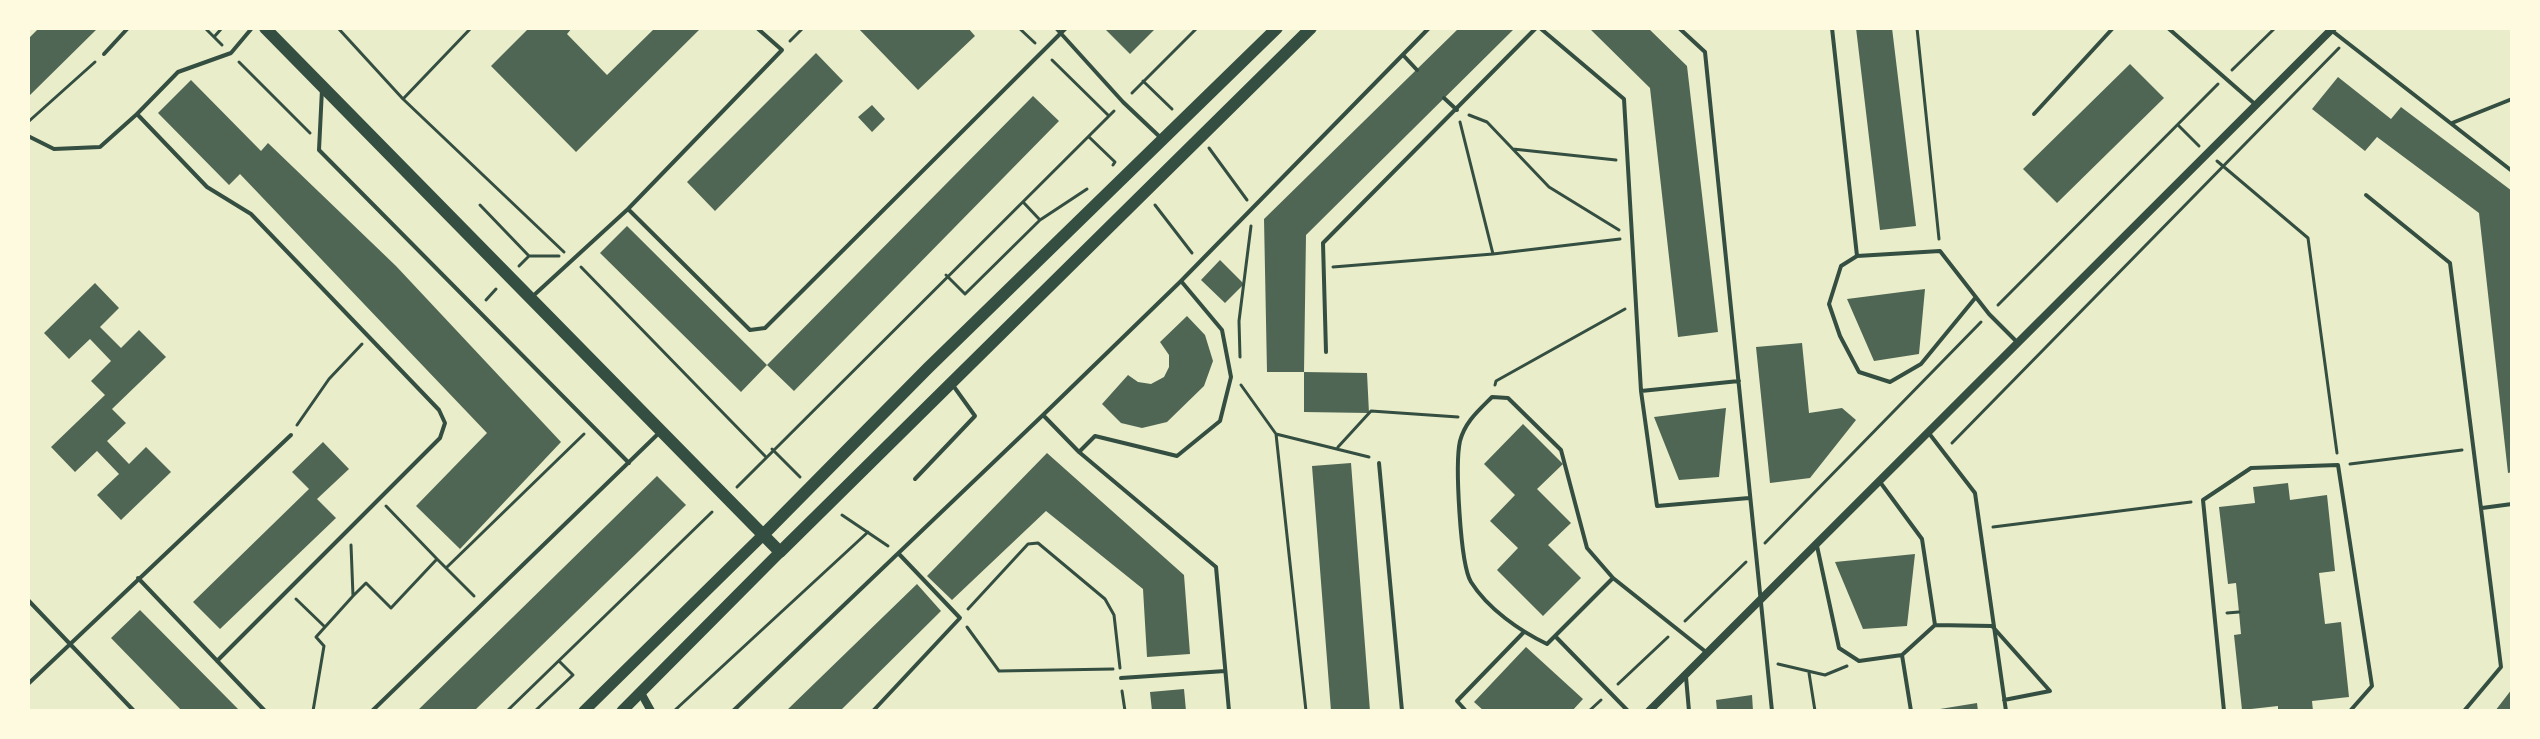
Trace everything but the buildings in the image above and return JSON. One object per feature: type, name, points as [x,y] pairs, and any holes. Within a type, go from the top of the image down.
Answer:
[{"type":"main road","points":[[265,28],[780,552],[1311,28]]},
{"type":"main road","points":[[763,535],[928,368],[1277,28]]},
{"type":"main road","points":[[1163,140],[1182,157]]},
{"type":"street","points":[[1649,711],[2332,29]]},
{"type":"street","points":[[584,711],[763,535]]},
{"type":"street","points":[[622,711],[780,552]]},
{"type":"street","points":[[627,669],[651,711]]},
{"type":"lane","points":[[104,54],[128,28]]},
{"type":"lane","points":[[28,136],[54,149],[100,147],[178,72],[231,53],[252,28]]},
{"type":"lane","points":[[531,298],[628,209],[782,50],[757,28]]},
{"type":"lane","points":[[1056,28],[1163,140]]},
{"type":"lane","points":[[628,209],[750,330],[765,328],[1066,28]]},
{"type":"lane","points":[[733,711],[1181,281],[1429,28]]},
{"type":"lane","points":[[1326,352],[1323,243],[1538,28],[1624,99],[1641,391],[1657,506],[1749,498]]},
{"type":"lane","points":[[1679,28],[1705,52],[1772,711]]},
{"type":"lane","points":[[1832,28],[1857,256]]},
{"type":"lane","points":[[2034,114],[2113,28]]},
{"type":"lane","points":[[2168,28],[2256,105]]},
{"type":"lane","points":[[2332,29],[2512,171]]},
{"type":"lane","points":[[1403,55],[1417,70]]},
{"type":"lane","points":[[323,87],[319,150],[629,463]]},
{"type":"lane","points":[[1444,98],[1458,110]]},
{"type":"lane","points":[[2452,123],[2512,99]]},
{"type":"lane","points":[[137,114],[207,187],[251,214],[439,410],[445,423],[440,438],[217,661]]},
{"type":"lane","points":[[2366,195],[2450,263],[2501,667],[2464,711]]},
{"type":"lane","points":[[1976,297],[1921,364],[1890,382],[1859,372],[1840,336],[1829,304],[1841,266],[1857,256],[1940,251],[1976,297],[1989,314],[2018,343]]},
{"type":"lane","points":[[1079,452],[1095,436],[1177,456],[1220,421],[1231,377],[1222,330],[1181,281]]},
{"type":"lane","points":[[1641,391],[1739,381]]},
{"type":"lane","points":[[915,479],[975,416],[950,382]]},
{"type":"lane","points":[[1613,578],[1547,644],[1523,633],[1483,597],[1470,580],[1465,563],[1458,463],[1468,420],[1492,397],[1508,398],[1561,450],[1587,548],[1613,578],[1707,653]]},
{"type":"lane","points":[[1043,415],[1079,452],[1216,567],[1229,711]]},
{"type":"lane","points":[[372,711],[661,431]]},
{"type":"lane","points":[[1928,432],[1975,493],[2006,711]]},
{"type":"lane","points":[[28,684],[291,435]]},
{"type":"lane","points":[[1379,463],[1402,711]]},
{"type":"lane","points":[[2224,711],[2203,500],[2251,468],[2338,465],[2372,686],[2350,711]]},
{"type":"lane","points":[[1879,481],[1922,539],[1935,625]]},
{"type":"lane","points":[[2482,508],[2512,504]]},
{"type":"lane","points":[[1816,544],[1839,648],[1859,661],[1902,655],[1935,625],[1992,626],[2050,691],[2004,700]]},
{"type":"lane","points":[[873,711],[960,618],[899,554]]},
{"type":"lane","points":[[138,578],[265,711]]},
{"type":"lane","points":[[28,600],[134,711]]},
{"type":"lane","points":[[1466,711],[1457,701],[1523,633]]},
{"type":"lane","points":[[1555,636],[1628,711]]},
{"type":"lane","points":[[1902,655],[1911,711]]},
{"type":"lane","points":[[1121,678],[1225,671]]},
{"type":"lane","points":[[1686,674],[1689,711]]},
{"type":"path","points":[[205,28],[319,143]]},
{"type":"path","points":[[214,37],[222,28]]},
{"type":"path","points":[[338,28],[403,99],[569,256],[529,256],[516,269]]},
{"type":"path","points":[[403,99],[471,28]]},
{"type":"path","points":[[782,50],[803,28]]},
{"type":"path","points":[[1019,28],[1109,116]]},
{"type":"path","points":[[1128,97],[1197,28]]},
{"type":"path","points":[[1917,28],[1940,251]]},
{"type":"path","points":[[1589,711],[1754,554],[2275,28]]},
{"type":"path","points":[[1943,452],[2346,41]]},
{"type":"path","points":[[28,122],[104,54]]},
{"type":"path","points":[[1143,81],[1174,110]]},
{"type":"path","points":[[737,488],[765,456],[946,275],[1024,203],[1117,108]]},
{"type":"path","points":[[1458,110],[1487,122],[1549,187],[1632,238]]},
{"type":"path","points":[[1458,110],[1493,254]]},
{"type":"path","points":[[2178,124],[2207,154],[2308,238],[2338,465],[2474,448]]},
{"type":"path","points":[[1089,137],[1115,162],[1108,170]]},
{"type":"path","points":[[1209,148],[1252,208],[1239,321],[1240,359]]},
{"type":"path","points":[[1513,149],[1627,161]]},
{"type":"path","points":[[946,275],[965,294],[1040,220],[1092,186]]},
{"type":"path","points":[[1024,203],[1040,220]]},
{"type":"path","points":[[1154,204],[1199,262]]},
{"type":"path","points":[[480,205],[529,256]]},
{"type":"path","points":[[1324,267],[1493,254],[1632,238]]},
{"type":"path","points":[[577,263],[765,456]]},
{"type":"path","points":[[478,309],[496,289]]},
{"type":"path","points":[[1492,397],[1496,381],[1636,303]]},
{"type":"path","points":[[291,435],[329,379],[369,337]]},
{"type":"path","points":[[1241,372],[1241,385],[1276,434],[1306,711]]},
{"type":"path","points":[[1338,447],[1371,411],[1456,416],[1468,420]]},
{"type":"path","points":[[446,568],[593,425]]},
{"type":"path","points":[[1276,434],[1363,453],[1379,463]]},
{"type":"path","points":[[772,449],[802,479]]},
{"type":"path","points":[[379,499],[483,604]]},
{"type":"path","points":[[1978,529],[2203,500]]},
{"type":"path","points":[[507,711],[712,512]]},
{"type":"path","points":[[838,512],[899,554]]},
{"type":"path","points":[[350,527],[353,596]]},
{"type":"path","points":[[674,711],[868,532]]},
{"type":"path","points":[[1120,669],[999,671],[960,618],[1028,544],[1038,543],[1105,599],[1114,615],[1125,711]]},
{"type":"path","points":[[313,711],[324,646],[316,637],[366,583],[391,608],[437,559]]},
{"type":"path","points":[[287,590],[325,627]]},
{"type":"path","points":[[1766,660],[1825,675],[1859,661]]},
{"type":"path","points":[[535,711],[573,675],[559,661]]},
{"type":"path","points":[[1809,673],[1815,711]]}]
